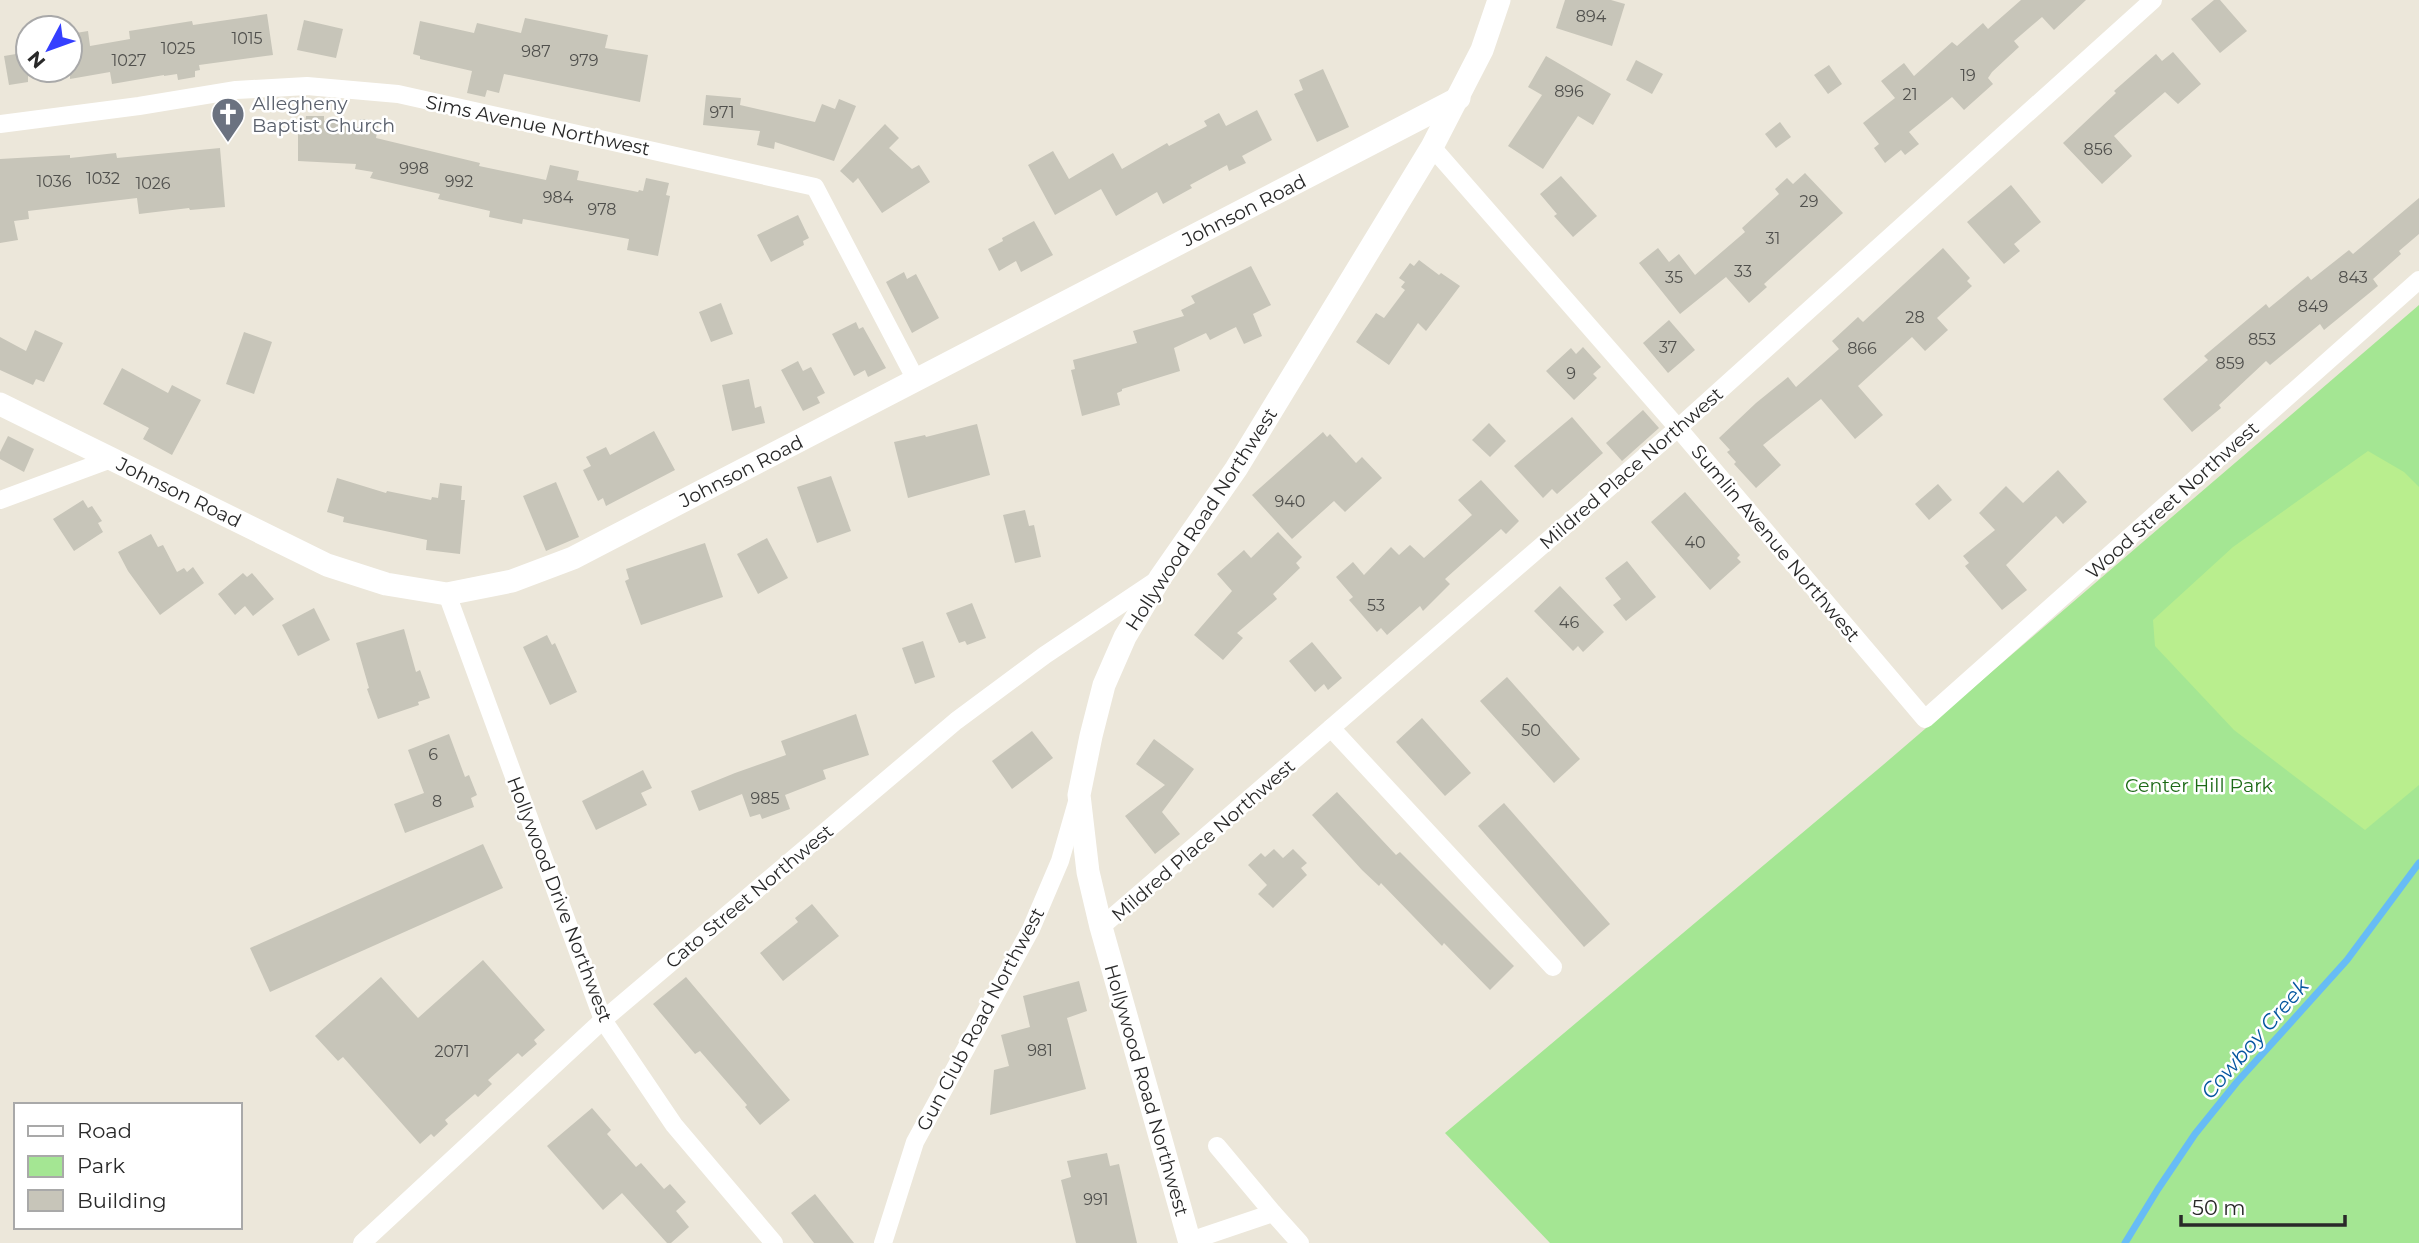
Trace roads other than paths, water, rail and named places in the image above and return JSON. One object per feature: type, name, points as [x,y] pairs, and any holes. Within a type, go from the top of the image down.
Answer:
[{"type":"street","name":"Hollywood Road Northwest","points":[[1190,1242],[1088,872],[1079,795],[1091,736],[1104,685],[1125,637],[1160,578],[1236,469],[1432,147],[1482,50],[1499,0]]},
{"type":"street","name":"Mildred Place Northwest","points":[[1101,927],[1678,428],[2152,0]]},
{"type":"street","name":"Sims Avenue Northwest","points":[[0,124],[138,106],[236,89],[307,86],[398,94],[815,187],[916,380]]},
{"type":"street","name":"Johnson Road","points":[[0,404],[327,565],[386,584],[447,594],[512,581],[573,558],[1459,98]]},
{"type":"street","name":"Sumlin Avenue Northwest","points":[[1432,147],[1678,428],[1926,719]]},
{"type":"street","name":"Wood Street Northwest","points":[[1926,719],[2419,280]]},
{"type":"street","points":[[0,499],[111,459]]},
{"type":"street","name":"Cato Street Northwest","points":[[362,1243],[603,1020],[956,721],[1045,655],[1160,578]]},
{"type":"street","name":"Hollywood Drive Northwest","points":[[447,594],[603,1020],[674,1125],[774,1243]]},
{"type":"street","points":[[1331,728],[1553,967]]},
{"type":"street","name":"Gun Club Road Northwest","points":[[883,1243],[915,1142],[1031,929],[1060,861],[1079,795]]},
{"type":"street","points":[[1217,1146],[1300,1243]]},
{"type":"street","points":[[1190,1242],[1273,1213]]},
{"type":"waterway","name":"Cowboy Creek","points":[[2125,1243],[2195,1134],[2237,1082],[2347,960],[2419,863]]},
{"type":"place","name":"Allegheny Baptist Church","points":[[228,144]]},
{"type":"park label","name":"Center Hill Park","points":[[2199,785]]}]
